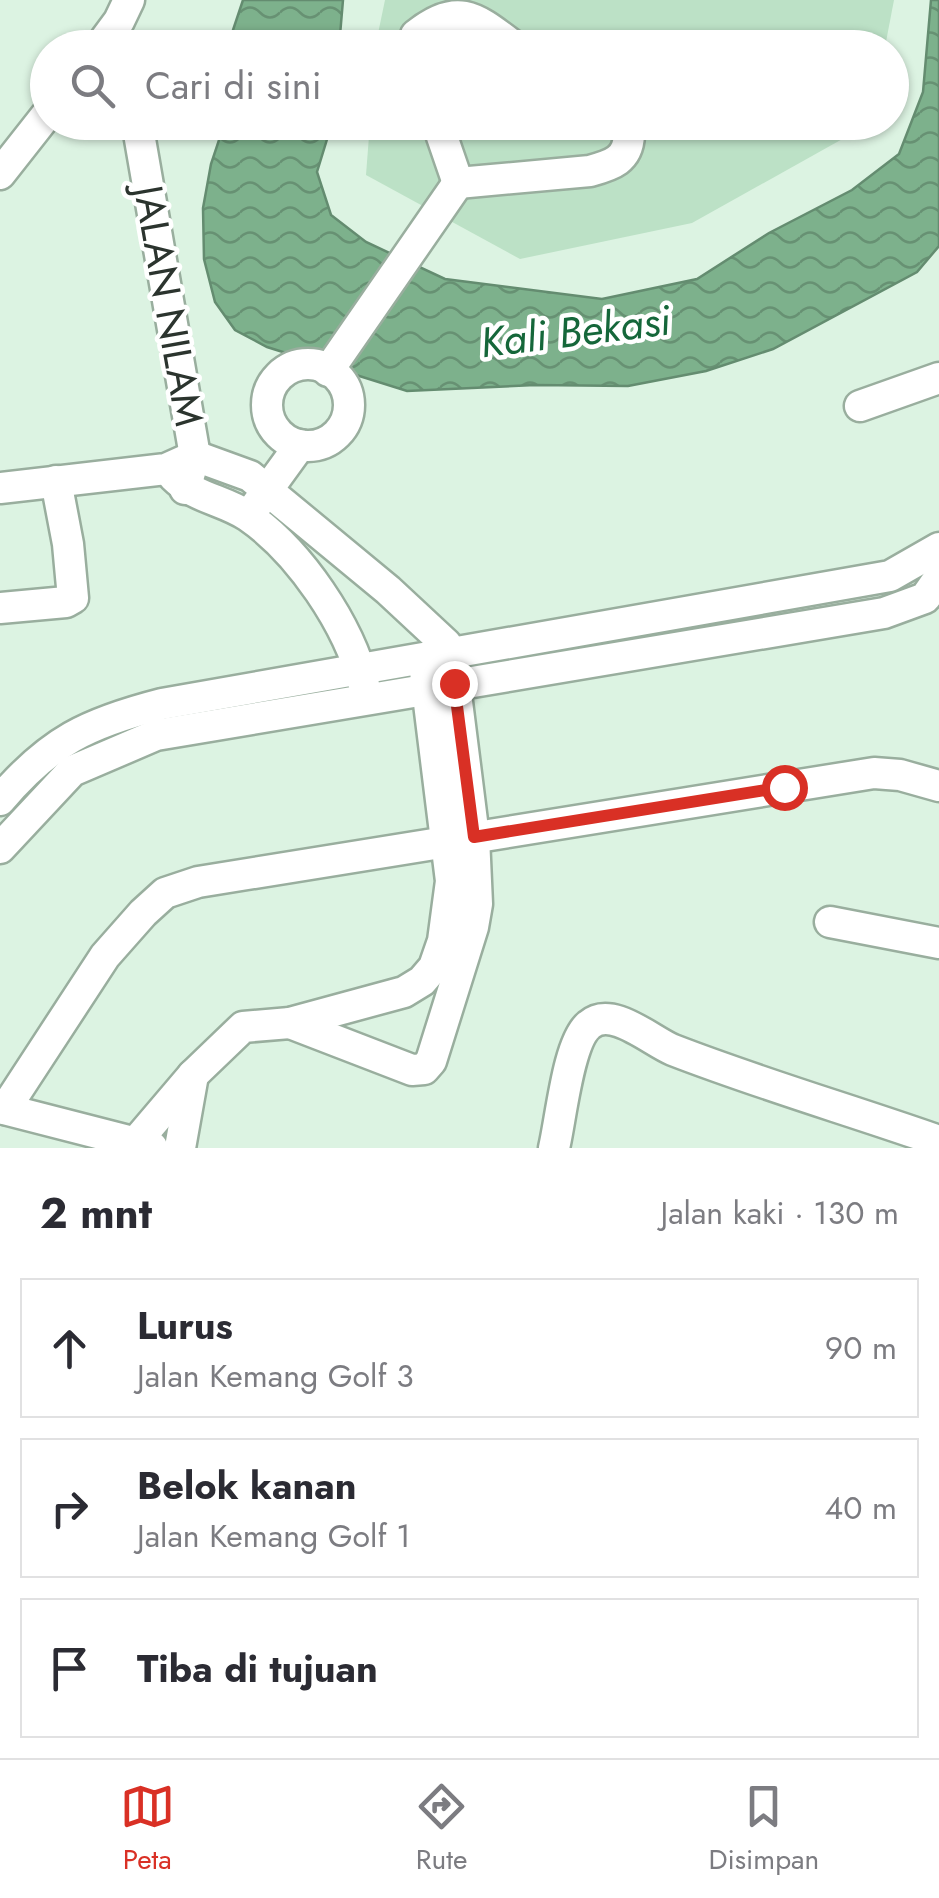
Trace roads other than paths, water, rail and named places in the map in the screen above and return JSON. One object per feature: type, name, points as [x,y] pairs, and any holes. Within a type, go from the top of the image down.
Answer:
[{"type":"street","points":[[422,30],[435,19],[454,16],[477,19],[492,30]]},
{"type":"street","points":[[0,174],[30,136]]},
{"type":"street","name":"JALAN NILAM","points":[[140,140],[195,456],[176,479]]},
{"type":"street","points":[[442,140],[454,189]]},
{"type":"street","points":[[334,361],[348,397],[345,422],[328,440],[316,445],[290,440],[268,414],[270,388],[277,378],[300,365],[334,361],[454,189],[608,166],[628,149],[629,140]]},
{"type":"street","points":[[860,406],[939,378]]},
{"type":"street","points":[[238,512],[290,440]]},
{"type":"street","points":[[195,456],[258,483],[442,637],[439,671],[461,840],[477,904],[431,1061],[419,1070],[290,1023]]},
{"type":"street","points":[[0,488],[56,482],[176,479],[238,512],[276,542],[325,597],[338,615],[364,684]]},
{"type":"street","points":[[0,608],[74,598],[56,482]]},
{"type":"street","points":[[0,848],[72,771],[238,706],[439,671],[890,576],[939,548]]},
{"type":"street","points":[[439,671],[911,611],[939,578]]},
{"type":"street","points":[[0,800],[52,748],[118,716],[162,704],[238,706]]},
{"type":"street","points":[[461,840],[434,967],[422,981],[404,992],[290,1023],[243,1027],[194,1075],[146,1145],[2,1108],[105,956],[165,893],[198,882],[874,773],[900,775],[939,786]]},
{"type":"street","points":[[830,922],[939,943]]},
{"type":"street","points":[[422,981],[452,994]]},
{"type":"street","points":[[554,1148],[578,1038],[592,1022],[604,1020],[622,1022],[670,1048],[939,1144]]},
{"type":"street","points":[[180,1148],[194,1075]]},
{"type":"water","points":[[243,0],[343,0],[340,30],[233,30]]},
{"type":"water","name":"Kali Bekasi","points":[[931,0],[939,0],[939,246],[917,272],[773,349],[706,371],[628,386],[535,385],[407,391],[267,347],[235,330],[215,302],[204,259],[203,208],[219,140],[327,140],[317,172],[331,215],[366,242],[445,279],[602,299],[697,279],[769,233],[852,190],[899,154],[904,140],[909,140],[909,128],[923,92]]}]
